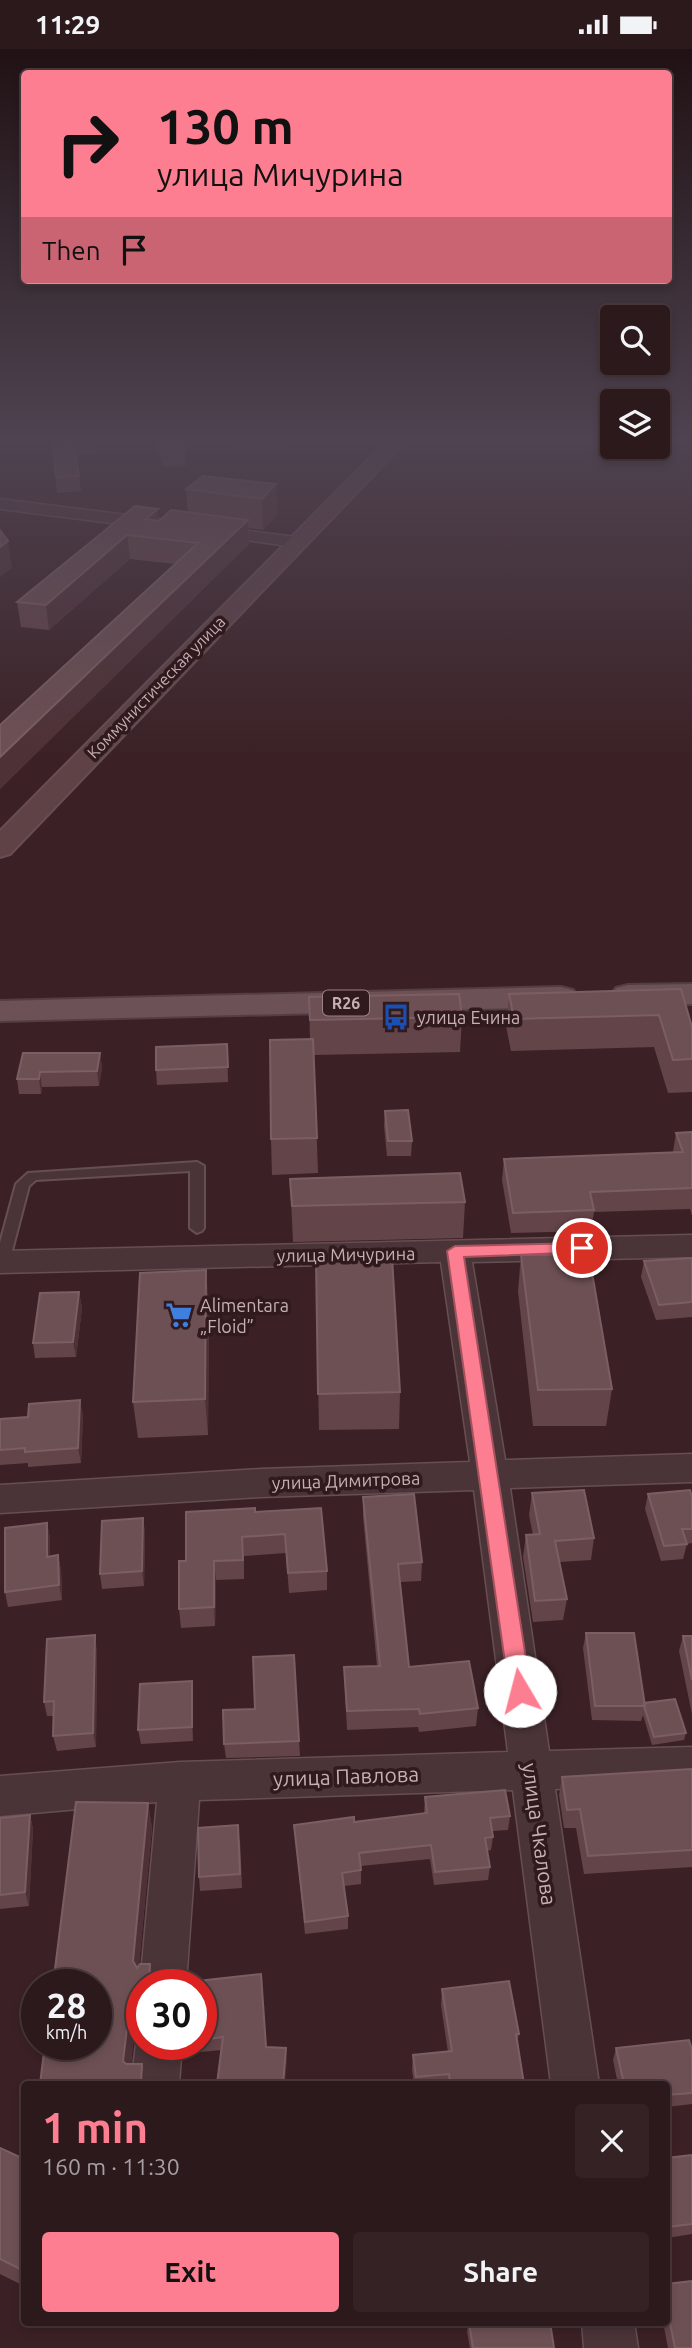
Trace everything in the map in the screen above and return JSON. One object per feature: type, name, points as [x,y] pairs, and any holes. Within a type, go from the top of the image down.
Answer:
[{"type":"main road","name":"Коммунистическая улица","points":[[0,848],[293,545]]},
{"type":"main road","name":"R26","points":[[0,1011],[692,994]]},
{"type":"street","name":"улица Мичурина","points":[[1,1262],[692,1246]]},
{"type":"street","name":"улица Чкалова","points":[[455,1251],[490,1475],[575,2081]]},
{"type":"street","name":"улица Димитрова","points":[[0,1499],[261,1483],[692,1468]]},
{"type":"street","name":"улица Павлова","points":[[0,1796],[180,1781],[692,1766]]},
{"type":"street","points":[[164,1969],[180,1781]]},
{"type":"street","points":[[155,2081],[157,2060]]},
{"type":"street","points":[[608,2326],[611,2348]]},
{"type":"lane","points":[[1,1262],[23,1184],[33,1176],[197,1166],[197,1228]]},
{"type":"building","points":[[87,545],[115,545],[46,605],[17,602]]},
{"type":"building","points":[[196,545],[222,545],[0,757],[0,725]]},
{"type":"building","points":[[681,989],[692,1027],[692,1059],[673,1060],[659,1015],[514,1019],[509,994]]},
{"type":"building","points":[[459,994],[462,1017],[310,1020],[309,997]]},
{"type":"building","points":[[313,1039],[317,1138],[271,1139],[270,1040]]},
{"type":"building","points":[[227,1044],[228,1067],[156,1070],[156,1047]]},
{"type":"building","points":[[23,1053],[100,1053],[97,1071],[40,1072],[39,1079],[17,1079]]},
{"type":"building","points":[[408,1110],[412,1141],[388,1141],[385,1111]]},
{"type":"building","points":[[692,1132],[692,1188],[590,1192],[594,1210],[513,1213],[504,1159],[683,1152],[676,1133]]},
{"type":"building","points":[[460,1173],[465,1202],[292,1206],[290,1179]]},
{"type":"building","points":[[521,1255],[589,1255],[612,1389],[538,1390]]},
{"type":"building","points":[[392,1257],[400,1392],[318,1394],[316,1259]]},
{"type":"building","points":[[692,1258],[692,1302],[659,1305],[644,1261]]},
{"type":"building","points":[[206,1270],[205,1399],[133,1402],[140,1273]]},
{"type":"building","points":[[79,1292],[73,1342],[33,1343],[40,1293]]},
{"type":"building","points":[[80,1400],[78,1448],[25,1452],[25,1448],[0,1450],[0,1419],[28,1417],[29,1404]]},
{"type":"building","points":[[584,1490],[594,1538],[555,1541],[567,1599],[535,1601],[526,1535],[540,1534],[532,1493]]},
{"type":"building","points":[[690,1490],[692,1529],[682,1529],[687,1544],[664,1546],[648,1494]]},
{"type":"building","points":[[414,1494],[422,1562],[398,1564],[409,1667],[469,1661],[478,1708],[420,1714],[419,1709],[347,1711],[344,1667],[380,1666],[363,1497]]},
{"type":"building","points":[[255,1508],[255,1512],[321,1508],[327,1571],[288,1573],[285,1534],[242,1537],[243,1560],[214,1561],[214,1607],[179,1609],[179,1561],[186,1561],[186,1512]]},
{"type":"building","points":[[143,1518],[142,1571],[100,1574],[102,1521]]},
{"type":"building","points":[[47,1523],[47,1557],[58,1555],[59,1585],[5,1592],[5,1528]]},
{"type":"building","points":[[586,1633],[634,1633],[645,1706],[595,1706]]},
{"type":"building","points":[[95,1635],[93,1733],[53,1736],[54,1701],[44,1702],[47,1639]]},
{"type":"building","points":[[683,1636],[692,1636],[692,1680]]},
{"type":"building","points":[[294,1655],[299,1741],[224,1744],[223,1710],[255,1709],[253,1657]]},
{"type":"building","points":[[192,1681],[192,1727],[138,1730],[140,1684]]},
{"type":"building","points":[[675,1699],[686,1733],[654,1737],[644,1703]]},
{"type":"building","points":[[692,1769],[692,1850],[588,1856],[580,1809],[567,1810],[562,1777]]},
{"type":"building","points":[[505,1790],[510,1816],[490,1818],[493,1837],[485,1838],[490,1867],[435,1872],[431,1845],[359,1853],[361,1870],[342,1873],[348,1916],[305,1922],[294,1825],[354,1817],[354,1822],[427,1813],[425,1797]]},
{"type":"building","points":[[76,1802],[148,1803],[133,1961],[137,1968],[140,1964],[150,1964],[150,1969],[126,1969],[126,2036],[123,2061],[126,2064],[142,2064],[141,2081],[40,2081],[43,2060],[112,2060],[112,1969],[55,1969]]},
{"type":"building","points":[[30,1815],[25,1892],[0,1895],[0,1818]]},
{"type":"building","points":[[238,1825],[240,1874],[199,1877],[198,1828]]},
{"type":"building","points":[[261,1974],[266,2047],[286,2048],[283,2081],[217,2081],[223,2037],[217,2038],[217,1979]]},
{"type":"building","points":[[509,1981],[519,2034],[516,2034],[524,2081],[450,2081],[449,2074],[416,2077],[413,2055],[452,2051],[442,1989]]},
{"type":"building","points":[[689,2040],[692,2050],[692,2093],[670,2095],[670,2081],[623,2081],[616,2048]]},
{"type":"building","points":[[0,2148],[21,2158],[21,2270],[0,2259]]},
{"type":"building","points":[[692,2155],[692,2224],[670,2227],[670,2158]]},
{"type":"building","points":[[692,2281],[692,2348],[675,2348],[670,2323],[670,2284]]},
{"type":"building","points":[[470,2326],[551,2326],[554,2348],[473,2348]]},
{"type":"place","name":"улица Ечина","points":[[396,1017]]},
{"type":"place","name":"Alimentara „Floid”","points":[[179,1315]]},
{"type":"route","points":[[520,1691],[455,1251],[582,1248]]}]
